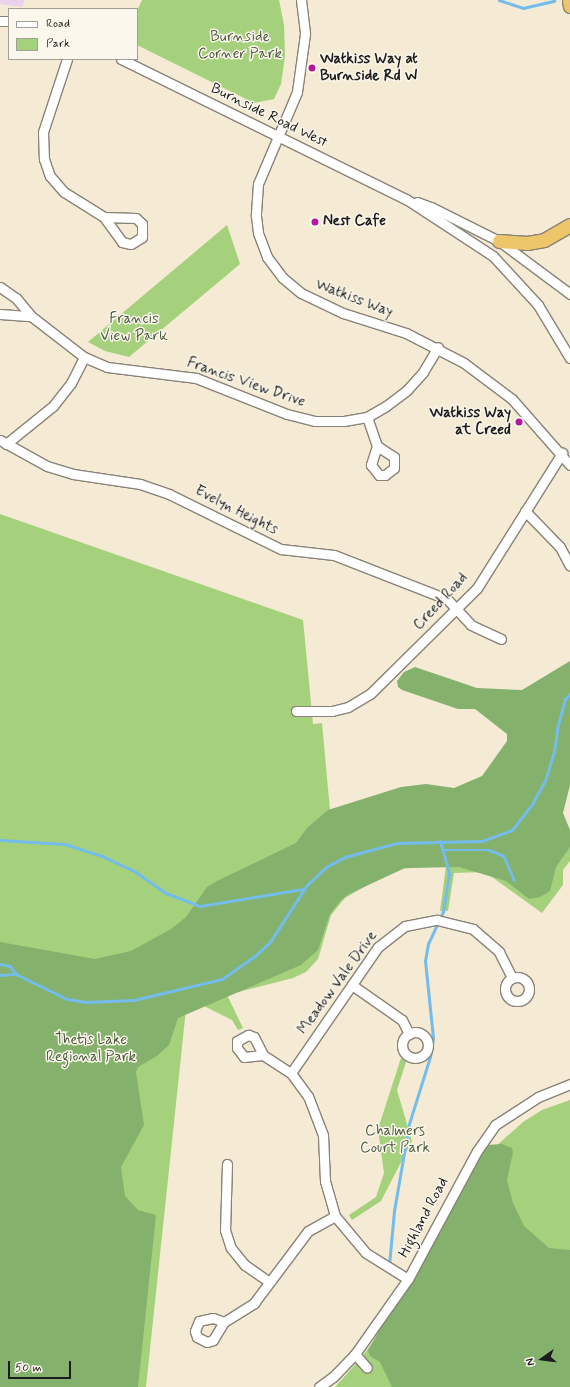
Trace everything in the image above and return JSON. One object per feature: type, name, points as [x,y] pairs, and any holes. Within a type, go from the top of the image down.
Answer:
[{"type":"highway","points":[[569,0],[570,6]]},
{"type":"highway","points":[[499,241],[528,243],[544,240],[570,225]]},
{"type":"street","name":"Watkiss Way","points":[[301,0],[304,34],[302,65],[293,105],[258,184],[256,216],[258,233],[275,269],[292,287],[319,303],[406,333],[438,347],[464,363],[512,400],[562,453],[570,465]]},
{"type":"street","points":[[67,60],[43,132],[44,159],[50,176],[64,192],[104,217]]},
{"type":"street","name":"Burnside Road West","points":[[123,60],[406,199],[493,256],[538,305],[570,358]]},
{"type":"street","name":"Burnside Road West","points":[[406,199],[431,207],[499,241],[570,294]]},
{"type":"street","name":"Francis View Drive","points":[[0,287],[16,298],[31,316],[84,357],[107,367],[196,378],[287,414],[315,421],[344,421],[367,417],[407,390],[423,372],[438,347]]},
{"type":"street","points":[[0,314],[31,316]]},
{"type":"street","points":[[3,442],[53,406],[71,383],[84,357]]},
{"type":"street","points":[[367,417],[377,446]]},
{"type":"street","name":"Evelyn Heights","points":[[3,442],[41,463],[67,472],[140,484],[169,494],[199,507],[258,540],[281,549],[334,555],[447,599],[471,625],[501,639]]},
{"type":"street","name":"Creed Road","points":[[296,711],[332,711],[360,701],[456,610],[477,588],[562,453]]},
{"type":"street","points":[[525,511],[560,547],[570,566]]},
{"type":"street","name":"Meadow Vale Drive","points":[[291,1073],[378,947],[391,935],[417,923],[437,920],[461,924],[482,935],[499,952],[512,978]]},
{"type":"street","points":[[352,985],[402,1020],[409,1034]]},
{"type":"street","points":[[263,1055],[291,1073],[308,1096],[323,1135],[325,1181],[335,1216],[366,1253],[408,1279]]},
{"type":"street","name":"Highland Road","points":[[319,1387],[333,1377],[355,1354],[408,1279],[477,1151],[495,1125],[538,1097],[570,1084]]},
{"type":"street","points":[[227,1164],[225,1230],[231,1248],[245,1265],[269,1282]]},
{"type":"street","points":[[224,1322],[254,1303],[308,1231],[335,1216]]},
{"type":"street","points":[[355,1354],[367,1368]]},
{"type":"shaded area","points":[[0,0],[25,0],[22,7],[0,4]]},
{"type":"green space","name":"Burnside Corner Park","points":[[142,0],[279,0],[284,25],[285,56],[281,84],[274,99],[254,103],[138,45],[138,9]]},
{"type":"green space","name":"Francis View Park","points":[[227,225],[240,264],[129,357],[105,351],[88,342]]},
{"type":"green space","points":[[0,514],[303,620],[313,724],[322,723],[335,865],[570,845],[570,861],[563,870],[563,885],[542,913],[485,872],[454,873],[448,911],[440,911],[446,866],[395,869],[345,898],[331,915],[318,959],[306,972],[293,978],[227,995],[243,1028],[238,1030],[232,1020],[202,1005],[186,1009],[146,1387],[0,1387]]},
{"type":"green space","name":"Thetis Lake Regional Park","points":[[570,661],[570,785],[563,813],[570,830],[570,847],[556,867],[550,891],[540,897],[529,899],[506,881],[459,867],[405,868],[349,894],[341,900],[330,914],[318,950],[301,965],[178,1018],[169,1045],[157,1056],[138,1067],[136,1072],[144,1125],[121,1167],[125,1196],[138,1210],[156,1215],[138,1387],[0,1387],[0,942],[95,959],[131,951],[171,929],[186,917],[207,887],[296,843],[307,828],[328,810],[401,787],[426,784],[454,788],[482,776],[507,741],[507,734],[475,709],[458,709],[402,690],[398,687],[397,681],[404,672],[415,667],[477,688],[522,690]]},
{"type":"green space","name":"Chalmers Court Park","points":[[401,1058],[406,1062],[397,1090],[412,1141],[381,1201],[352,1220],[349,1215],[376,1197],[384,1173],[378,1129]]},
{"type":"green space","points":[[570,1100],[570,1387],[335,1387],[361,1358],[387,1323],[486,1155],[523,1122],[542,1110]]},
{"type":"green space","points":[[502,1144],[512,1148],[513,1152],[507,1180],[513,1203],[524,1226],[549,1248],[570,1250],[570,1387],[392,1387],[380,1362],[370,1356],[368,1350],[486,1145]]},
{"type":"waterway","points":[[499,0],[523,8],[554,1]]},
{"type":"waterway","points":[[0,975],[16,974],[67,999],[86,1002],[134,1000],[222,979],[254,957],[270,942],[307,885],[326,867],[345,857],[397,843],[482,841],[512,830],[532,804],[545,781],[554,752],[558,725],[565,699],[570,694]]},
{"type":"waterway","points":[[0,840],[65,844],[102,856],[136,872],[166,893],[200,906],[303,889]]},
{"type":"waterway","points":[[389,1265],[394,1211],[409,1124],[430,1057],[433,1038],[425,961],[428,944],[443,912],[449,873],[440,841]]},
{"type":"waterway","points":[[443,850],[489,850],[504,856],[514,880]]},
{"type":"waterway","points":[[0,964],[10,966],[17,975]]},
{"type":"place","name":"Watkiss Way at Burnside Rd W","points":[[312,68]]},
{"type":"place","name":"Nest Cafe","points":[[315,222]]},
{"type":"place","name":"Watkiss Way at Creed","points":[[519,422]]}]
